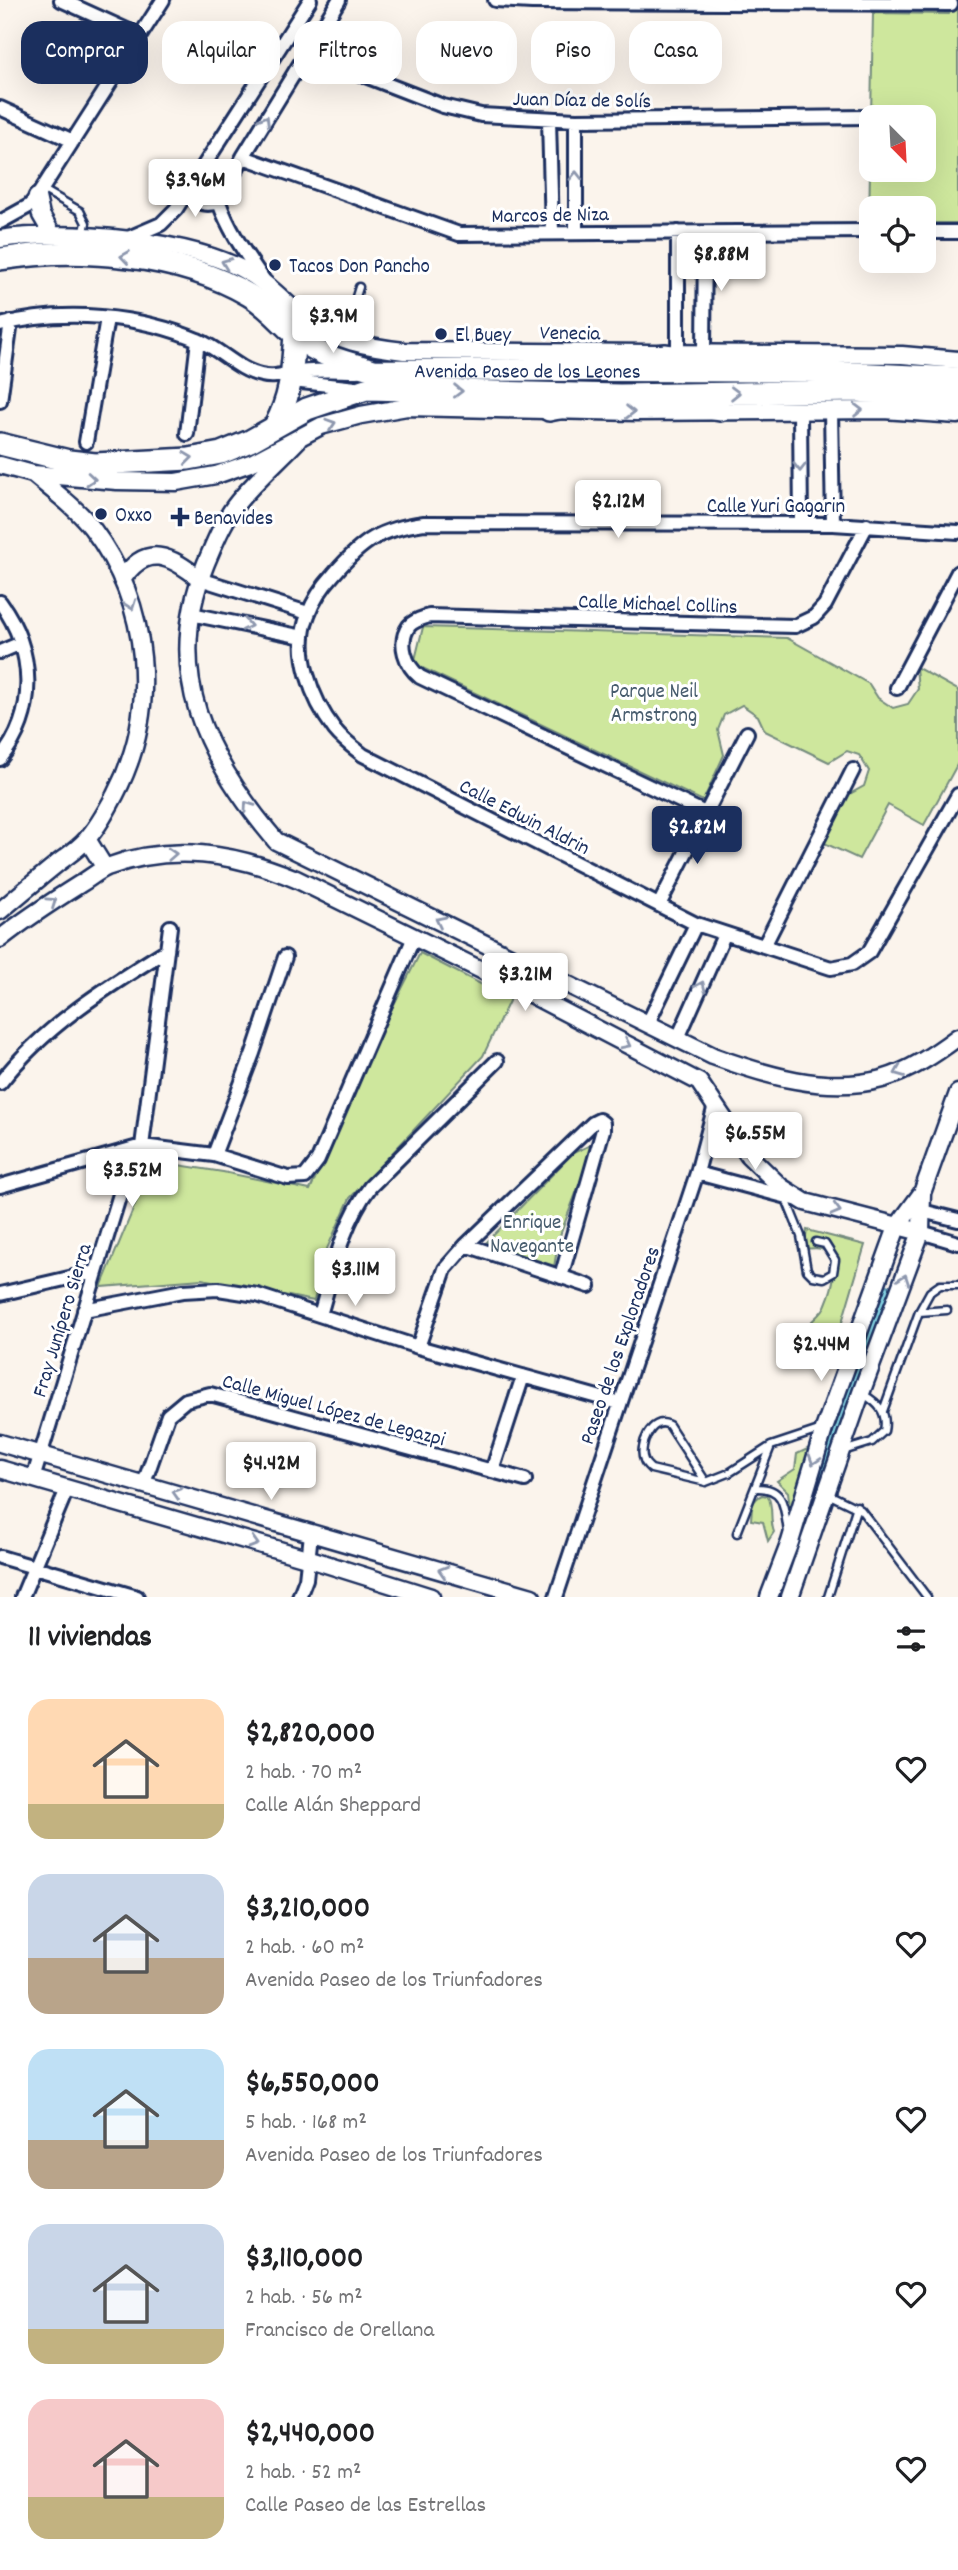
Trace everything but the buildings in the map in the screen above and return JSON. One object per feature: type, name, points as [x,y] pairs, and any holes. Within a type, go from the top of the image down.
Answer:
[{"type":"main road","name":"Avenida Paseo de los Leones","points":[[0,259],[34,254],[79,253],[126,257],[180,268],[229,285],[251,296],[295,335],[370,380],[625,395],[856,391],[958,398]]},
{"type":"main road","points":[[275,426],[285,407],[295,335]]},
{"type":"main road","points":[[558,371],[672,353]]},
{"type":"main road","name":"Avenida Paseo de los Leones","points":[[0,444],[69,461],[95,464],[189,459],[220,453],[250,441],[307,409],[370,380],[558,371],[806,371],[958,377]]},
{"type":"main road","points":[[549,410],[625,395],[720,410]]},
{"type":"street","points":[[61,0],[107,21]]},
{"type":"street","points":[[148,23],[163,0]]},
{"type":"street","points":[[123,240],[161,224],[190,191],[310,0]]},
{"type":"street","points":[[326,21],[339,0]]},
{"type":"street","points":[[495,0],[951,4]]},
{"type":"street","points":[[190,191],[201,203],[210,205],[219,202],[294,73]]},
{"type":"street","points":[[0,222],[29,206],[40,193],[110,84]]},
{"type":"street","name":"Juan Díaz de Solís","points":[[389,84],[461,111],[550,120],[859,117]]},
{"type":"street","points":[[0,108],[74,141]]},
{"type":"street","points":[[550,120],[552,232]]},
{"type":"street","points":[[576,120],[576,232]]},
{"type":"street","name":"Marcos de Niza","points":[[243,157],[459,234],[859,231]]},
{"type":"street","points":[[40,193],[41,215],[52,234]]},
{"type":"street","points":[[219,202],[237,243],[268,285]]},
{"type":"street","points":[[672,353],[678,232]]},
{"type":"street","points":[[936,232],[958,232]]},
{"type":"street","points":[[704,352],[705,233]]},
{"type":"street","name":"Venecia","points":[[0,239],[52,234],[159,244],[201,254],[233,265],[268,285],[305,318],[343,339],[372,348],[404,351],[902,355],[958,360]]},
{"type":"street","points":[[0,401],[5,323],[49,316],[107,318],[170,331],[198,340],[253,373],[370,380]]},
{"type":"street","points":[[86,442],[107,318]]},
{"type":"street","points":[[187,434],[198,340]]},
{"type":"street","points":[[289,377],[370,380]]},
{"type":"street","points":[[0,465],[33,474],[117,481],[176,482],[216,475],[253,462],[321,426],[361,415],[407,407],[636,412],[896,411],[958,415]]},
{"type":"street","points":[[800,411],[801,524]]},
{"type":"street","points":[[831,411],[833,524]]},
{"type":"street","points":[[298,440],[237,503],[216,538],[200,579],[191,614],[187,664],[193,698],[206,736],[235,788],[276,841],[713,1056],[760,1074],[846,1084],[882,1079],[912,1067],[958,1037]]},
{"type":"street","points":[[0,911],[87,839],[104,815],[123,779],[137,739],[145,683],[141,638],[122,580],[91,527],[33,474]]},
{"type":"street","name":"Calle Yuri Gagarin","points":[[305,625],[329,580],[351,554],[395,527],[424,523],[833,524],[958,532]]},
{"type":"street","name":"Calle Michael Collins","points":[[705,813],[420,677],[406,661],[405,640],[408,627],[429,616],[795,626],[814,617],[825,605],[867,525]]},
{"type":"street","points":[[122,580],[130,567],[151,556],[167,557],[200,579],[305,625]]},
{"type":"street","points":[[897,688],[958,572]]},
{"type":"street","points":[[0,603],[9,615],[20,643],[28,697],[22,725],[0,758]]},
{"type":"street","points":[[191,614],[305,625]]},
{"type":"street","name":"Calle Edwin Aldrin","points":[[305,625],[310,686],[321,710],[337,733],[363,755],[696,924],[831,968],[852,964],[869,952],[958,794]]},
{"type":"street","points":[[0,652],[20,643]]},
{"type":"street","points":[[659,905],[747,733]]},
{"type":"street","points":[[764,946],[853,770]]},
{"type":"street","points":[[87,839],[106,868]]},
{"type":"street","points":[[260,864],[276,841]]},
{"type":"street","points":[[0,939],[55,899],[106,868],[169,853],[204,854],[260,864],[528,993],[699,1082],[749,1156],[780,1187],[805,1202]]},
{"type":"street","points":[[648,1023],[696,924]]},
{"type":"street","name":"Fray Junípero Sierra","points":[[33,1479],[94,1272],[124,1181],[142,1146],[170,927]]},
{"type":"street","points":[[678,1038],[724,935]]},
{"type":"street","points":[[0,1186],[142,1146],[214,1155],[288,1178],[305,1177],[318,1160],[414,937]]},
{"type":"street","points":[[0,1083],[52,1030],[86,1001],[167,950]]},
{"type":"street","points":[[214,1155],[253,1053],[285,957]]},
{"type":"street","points":[[699,1082],[713,1056]]},
{"type":"street","points":[[320,1315],[347,1224],[357,1205],[370,1187],[497,1061]]},
{"type":"street","points":[[769,1597],[790,1542],[824,1429],[897,1227],[916,1209],[958,1093]]},
{"type":"street","name":"Paseo de los Exploradores","points":[[556,1597],[697,1173],[715,1105]]},
{"type":"street","points":[[418,1347],[445,1269],[466,1245],[598,1120],[603,1123],[561,1277]]},
{"type":"street","points":[[697,1173],[958,1243]]},
{"type":"street","points":[[916,1209],[958,1220]]},
{"type":"street","points":[[790,1597],[921,1232],[916,1209]]},
{"type":"street","points":[[466,1245],[589,1286]]},
{"type":"street","points":[[0,1294],[94,1272]]},
{"type":"street","points":[[84,1310],[183,1291],[218,1289],[257,1295],[418,1347],[619,1403]]},
{"type":"street","points":[[492,1471],[523,1376]]},
{"type":"street","name":"Calle Miguel López de Legazpi","points":[[144,1483],[168,1415],[186,1400],[211,1394],[524,1480]]},
{"type":"street","points":[[0,1443],[532,1597]]},
{"type":"street","points":[[0,1469],[310,1559],[395,1592],[431,1597]]},
{"type":"street","points":[[22,1597],[67,1489]]},
{"type":"street","points":[[299,1597],[310,1559],[311,1534]]},
{"type":"street","points":[[0,1557],[137,1597]]},
{"type":"lane","points":[[40,193],[80,211],[86,223],[83,237]]},
{"type":"lane","points":[[343,339],[359,287]]},
{"type":"lane","points":[[785,1197],[802,1236],[807,1270],[813,1276],[824,1278],[833,1273],[835,1260],[825,1244],[816,1242]]},
{"type":"lane","points":[[883,1411],[919,1312],[930,1292],[940,1285],[958,1285]]},
{"type":"lane","points":[[919,1312],[947,1310]]},
{"type":"lane","points":[[841,1451],[860,1446],[879,1437],[884,1431],[886,1423],[883,1411],[861,1393]]},
{"type":"lane","points":[[706,1482],[669,1425],[657,1422],[651,1427],[643,1449],[645,1463],[651,1469],[706,1482],[729,1473],[771,1446],[824,1429]]},
{"type":"lane","points":[[737,1533],[771,1446]]},
{"type":"lane","points":[[756,1488],[774,1490],[782,1499],[790,1542]]},
{"type":"lane","points":[[826,1494],[857,1506],[866,1515],[927,1597]]},
{"type":"lane","points":[[828,1597],[857,1506]]},
{"type":"green space","points":[[958,0],[958,223],[936,223],[936,196],[869,196],[870,182],[936,182],[936,105],[871,105],[873,13],[949,14]]},
{"type":"green space","name":"Parque Neil Armstrong","points":[[423,627],[787,638],[869,684],[878,698],[893,708],[908,704],[918,689],[916,667],[958,690],[958,763],[924,825],[888,805],[859,859],[822,842],[848,795],[864,786],[869,771],[859,755],[847,751],[829,762],[765,731],[758,716],[742,705],[724,715],[718,730],[724,755],[703,801],[414,664]]},
{"type":"green space","points":[[420,953],[510,999],[483,1056],[350,1198],[325,1253],[314,1301],[202,1279],[101,1287],[153,1161],[310,1190],[378,1036]]},
{"type":"green space","name":"Enrique Navegante","points":[[595,1143],[559,1238],[554,1267],[483,1246],[573,1153]]},
{"type":"green space","points":[[807,1230],[865,1245],[834,1349],[812,1321],[825,1307],[833,1282],[834,1265],[828,1252],[819,1248],[804,1249]]},
{"type":"green space","points":[[814,1446],[791,1517],[788,1492],[777,1481],[795,1469],[797,1454]]},
{"type":"green space","points":[[762,1495],[768,1496],[771,1505],[774,1532],[768,1541],[763,1522],[751,1520],[754,1502]]},
{"type":"water","points":[[883,1284],[894,1287],[785,1597],[776,1597]]},
{"type":"place","name":"Tacos Don Pancho","points":[[275,265]]},
{"type":"place","name":"El Buey","points":[[441,334]]},
{"type":"place","name":"Oxxo","points":[[101,514]]},
{"type":"place","name":"Benavides","points":[[180,517]]}]
